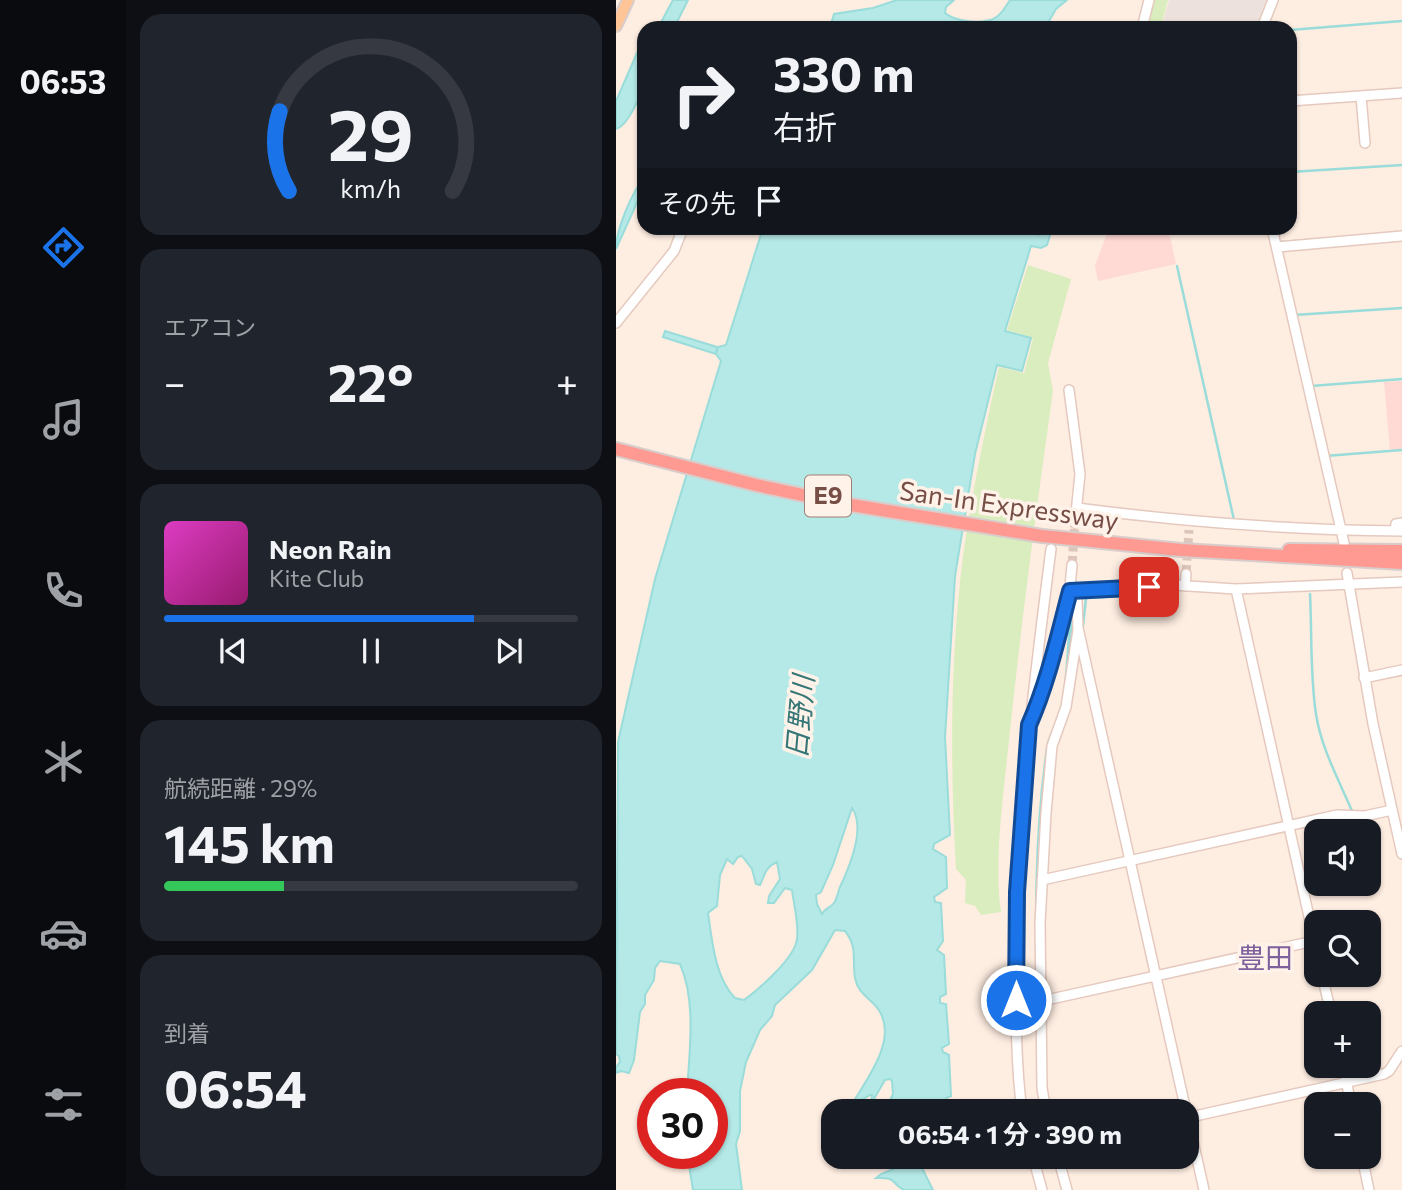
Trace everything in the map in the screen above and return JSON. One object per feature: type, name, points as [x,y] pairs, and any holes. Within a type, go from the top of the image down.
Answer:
[{"type":"highway","name":"San-In Expressway","points":[[616,444],[845,500],[1042,534],[1288,550],[1402,551]]},
{"type":"highway","name":"San-In Expressway","points":[[616,449],[756,485],[845,504],[1042,534],[1194,551],[1402,563]]},
{"type":"main road","points":[[616,26],[628,0]]},
{"type":"street","points":[[622,0],[623,12]]},
{"type":"street","points":[[1144,21],[1149,0]]},
{"type":"street","points":[[1265,21],[1273,0]]},
{"type":"street","points":[[1297,101],[1402,93]]},
{"type":"street","points":[[1361,96],[1365,142]]},
{"type":"street","points":[[616,323],[674,251],[680,235]]},
{"type":"street","points":[[1274,235],[1337,530],[1344,543]]},
{"type":"street","points":[[1277,247],[1402,236]]},
{"type":"street","points":[[1069,390],[1080,474],[1075,523]]},
{"type":"street","points":[[1077,508],[1189,526],[1337,530],[1399,528]]},
{"type":"street","points":[[1021,1099],[1016,941],[1021,827],[1029,725],[1051,549]]},
{"type":"street","points":[[1029,725],[1052,659],[1070,591],[1072,565]]},
{"type":"street","points":[[1347,573],[1389,810],[1401,848]]},
{"type":"street","points":[[1185,586],[1186,574]]},
{"type":"street","points":[[1070,591],[1185,586],[1236,589],[1349,586],[1402,582]]},
{"type":"street","points":[[1236,589],[1307,910]]},
{"type":"street","points":[[1044,1099],[1042,880],[1052,748],[1066,707],[1078,628],[1077,599],[1070,591]]},
{"type":"street","points":[[1078,628],[1183,1099]]},
{"type":"street","points":[[1364,678],[1402,670]]},
{"type":"street","points":[[1042,880],[1337,815],[1364,816],[1389,810]]},
{"type":"street","points":[[1041,1001],[1304,947]]},
{"type":"street","points":[[1199,1113],[1387,1073],[1402,1051]]},
{"type":"street","points":[[1345,1078],[1348,1092]]},
{"type":"street","points":[[1036,1169],[1042,1190]]},
{"type":"street","points":[[1061,1169],[1067,1190]]},
{"type":"street","points":[[1199,1169],[1203,1190]]},
{"type":"street","points":[[1365,1169],[1369,1190]]},
{"type":"shaded area","points":[[1169,0],[1267,0],[1258,21],[1163,21]]},
{"type":"shaded area","points":[[1106,235],[1170,235],[1176,264],[1098,281],[1095,266]]},
{"type":"shaded area","points":[[1402,381],[1402,449],[1390,450],[1384,382]]},
{"type":"green space","points":[[1154,0],[1168,0],[1163,21],[1148,21]]},
{"type":"green space","points":[[1028,265],[1071,279],[1048,363],[1053,391],[1025,603],[1001,822],[998,869],[1001,912],[981,915],[975,906],[965,903],[966,880],[956,869],[952,751],[953,673],[963,556],[999,367],[1024,373],[1033,338],[1007,330]]},
{"type":"water","points":[[673,0],[688,0],[678,21],[662,21]]},
{"type":"water","points":[[897,0],[954,0],[946,7],[945,13],[966,21],[832,21],[834,14],[873,8]]},
{"type":"water","points":[[1010,0],[1067,0],[1056,9],[1049,21],[984,21],[996,17]]},
{"type":"water","points":[[637,53],[637,102],[625,122],[616,129],[616,101]]},
{"type":"water","points":[[637,189],[637,202],[616,249],[619,232]]},
{"type":"water","name":"日野川","points":[[761,235],[1050,235],[1047,245],[1041,248],[1031,246],[1005,331],[1031,338],[1022,371],[997,365],[975,454],[955,576],[945,737],[950,835],[934,844],[933,849],[946,857],[947,888],[934,897],[935,902],[941,903],[943,941],[937,950],[944,955],[946,994],[940,997],[940,1003],[946,1004],[949,1044],[942,1048],[943,1052],[949,1055],[951,1096],[946,1099],[891,1099],[893,1094],[890,1079],[885,1080],[874,1099],[870,1095],[863,1099],[855,1099],[881,1050],[885,1037],[884,1024],[880,1012],[857,984],[849,937],[845,931],[835,930],[812,970],[775,1005],[772,1016],[760,1030],[746,1062],[740,1091],[740,1131],[736,1144],[742,1190],[693,1190],[690,1169],[728,1169],[728,1078],[688,1078],[689,995],[680,964],[660,961],[655,968],[654,980],[645,995],[645,1004],[640,1012],[634,1060],[629,1073],[616,1073],[620,1062],[616,1054],[618,742],[655,579],[721,361],[716,354],[718,347],[726,345]],"holes":[[[852,808],[857,826],[855,848],[848,869],[835,901],[822,914],[816,895],[821,892],[833,865]],[[742,856],[752,869],[756,884],[760,885],[768,869],[777,862],[780,879],[769,896],[768,903],[774,903],[785,888],[792,890],[797,939],[795,947],[783,964],[744,1000],[735,998],[723,980],[708,913],[717,906],[720,875],[727,859],[733,864]]]},
{"type":"water","points":[[665,331],[717,347],[716,354],[663,337]]},
{"type":"water","points":[[1070,621],[1072,621],[1068,667],[1063,699]]},
{"type":"water","points":[[1056,725],[1049,742],[1037,1016],[1036,915],[1040,814],[1048,743]]},
{"type":"water","points":[[894,1169],[923,1169],[933,1190],[904,1190],[891,1179],[876,1178]]},
{"type":"waterway","points":[[1297,29],[1402,21]]},
{"type":"waterway","points":[[1297,172],[1402,165]]},
{"type":"waterway","points":[[1278,239],[1281,242],[1308,240]]},
{"type":"waterway","points":[[1177,266],[1234,520]]},
{"type":"waterway","points":[[1294,315],[1402,308]]},
{"type":"waterway","points":[[1311,386],[1402,379]]},
{"type":"waterway","points":[[1325,456],[1402,450]]},
{"type":"waterway","points":[[1083,626],[1086,598],[1177,593]]},
{"type":"waterway","points":[[1310,594],[1313,684],[1318,727],[1352,811]]},
{"type":"waterway","points":[[1320,987],[1323,1001]]},
{"type":"tunnel","points":[[1072,565],[1075,523]]},
{"type":"tunnel","points":[[1186,574],[1189,530]]},
{"type":"district","name":"豊田","points":[[1265,958]]},
{"type":"route","points":[[1016,1000],[1017,892],[1029,725],[1039,702],[1070,591],[1149,587]]}]
